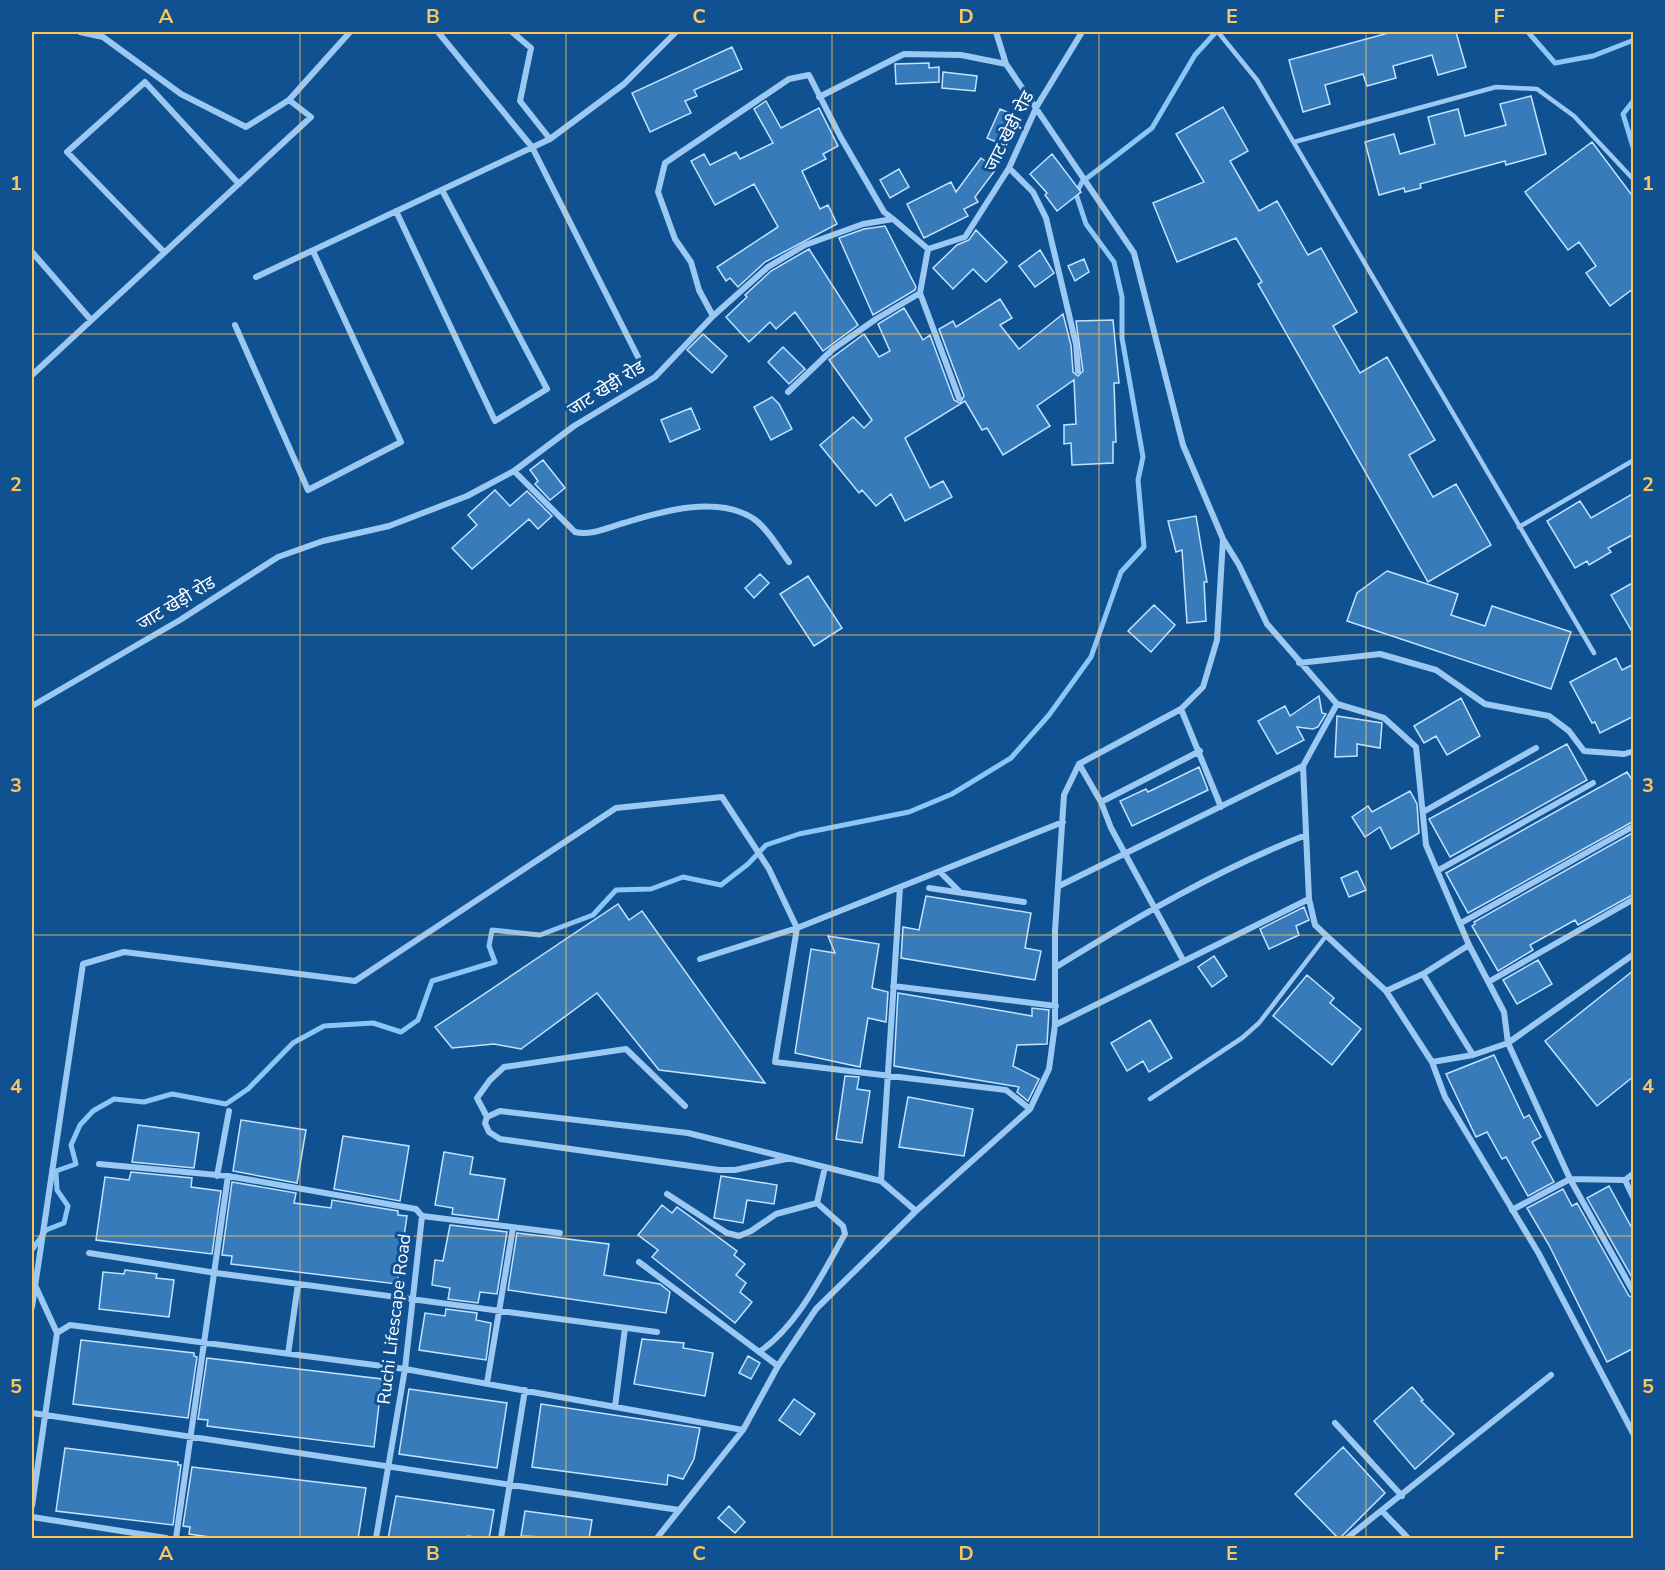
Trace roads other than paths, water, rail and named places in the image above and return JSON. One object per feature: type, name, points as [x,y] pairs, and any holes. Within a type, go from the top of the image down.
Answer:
[{"type":"street","points":[[80,32],[101,34],[181,94],[246,127],[289,100],[350,32]]},
{"type":"street","points":[[438,32],[532,147],[638,357]]},
{"type":"street","points":[[512,32],[531,48],[520,100],[550,139]]},
{"type":"street","points":[[256,278],[550,139],[624,84],[676,32]]},
{"type":"street","points":[[996,32],[1006,63],[1134,253],[1183,445],[1223,538],[1239,565],[1267,624],[1337,704],[1384,718],[1416,747],[1426,845],[1469,945],[1490,981],[1504,1012],[1508,1043],[1570,1179],[1634,1293]]},
{"type":"street","name":"जाट खेड़ी रोड","points":[[928,249],[965,237],[1009,168],[1037,106],[1082,32]]},
{"type":"street","points":[[819,97],[904,54],[961,55],[1006,63]]},
{"type":"street","points":[[713,316],[699,290],[691,262],[675,239],[658,192],[665,163],[789,79],[809,75],[884,212],[928,249],[920,293],[959,398]]},
{"type":"street","points":[[164,252],[67,152],[145,82],[239,184]]},
{"type":"street","points":[[32,375],[311,117],[289,100]]},
{"type":"street","points":[[1009,168],[1033,192],[1046,218],[1076,344],[1078,371]]},
{"type":"street","points":[[396,211],[495,421],[548,389],[442,190]]},
{"type":"street","name":"जाट खेड़ी रोड","points":[[32,706],[180,620],[278,557],[323,541],[389,526],[467,496],[514,471],[574,426],[655,377],[713,316],[768,267],[805,245],[863,224],[893,219]]},
{"type":"street","points":[[235,325],[308,490],[402,442],[313,251]]},
{"type":"street","points":[[32,252],[91,320]]},
{"type":"street","points":[[788,392],[833,349],[876,319],[920,293]]},
{"type":"street","points":[[514,471],[575,532],[591,532],[646,516],[707,506],[754,519],[789,562]]},
{"type":"street","points":[[660,1538],[679,1510],[743,1430],[778,1366],[816,1309],[916,1210],[1029,1109],[1049,1069],[1056,1025],[1055,931],[1064,795],[1079,764],[1181,709],[1203,687],[1217,640],[1223,538]]},
{"type":"street","points":[[1299,663],[1380,654],[1437,670],[1485,704],[1549,716],[1569,731],[1584,751],[1624,754],[1634,751]]},
{"type":"street","points":[[1337,704],[1304,766],[1309,899],[1315,925],[1386,991],[1432,1062],[1445,1097],[1512,1210],[1630,1420],[1634,1435]]},
{"type":"street","points":[[1181,709],[1221,807]]},
{"type":"street","points":[[1423,812],[1536,748]]},
{"type":"street","points":[[1101,802],[1200,752]]},
{"type":"street","points":[[1079,764],[1183,960]]},
{"type":"street","points":[[1059,886],[1304,766]]},
{"type":"street","points":[[1437,871],[1593,783]]},
{"type":"street","points":[[32,1306],[83,964],[124,952],[355,981],[616,808],[722,797],[769,869],[797,928],[775,1062],[1006,1090],[1029,1109]]},
{"type":"street","points":[[700,959],[797,928],[1063,822]]},
{"type":"street","points":[[1461,923],[1634,826]]},
{"type":"street","points":[[1056,967],[1154,907],[1253,855],[1306,835]]},
{"type":"street","points":[[940,872],[959,891]]},
{"type":"street","points":[[881,1181],[900,888]]},
{"type":"street","points":[[929,888],[1024,902]]},
{"type":"street","points":[[1056,1025],[1309,899]]},
{"type":"street","points":[[1490,981],[1634,899]]},
{"type":"street","points":[[1386,991],[1424,974],[1469,945]]},
{"type":"street","points":[[1432,1062],[1473,1055],[1508,1043],[1634,954]]},
{"type":"street","points":[[1424,974],[1473,1055]]},
{"type":"street","points":[[893,986],[1056,1006]]},
{"type":"street","points":[[685,1106],[626,1049],[504,1067],[490,1080],[477,1098],[487,1117],[485,1123],[489,1132],[500,1139],[719,1170],[735,1170],[789,1158]]},
{"type":"street","points":[[217,1176],[229,1112]]},
{"type":"street","points":[[487,1117],[500,1112],[688,1133],[881,1181],[916,1210]]},
{"type":"street","name":"Ruchi Lifescape Road","points":[[99,1164],[228,1176],[416,1209],[422,1216],[415,1300],[376,1539]]},
{"type":"street","points":[[817,1203],[825,1167]]},
{"type":"street","points":[[1512,1210],[1570,1179],[1625,1180],[1634,1173]]},
{"type":"street","points":[[176,1539],[216,1273],[228,1176]]},
{"type":"street","points":[[1625,1180],[1634,1199]]},
{"type":"street","points":[[667,1194],[727,1233],[739,1236],[751,1231],[776,1214],[817,1203]]},
{"type":"street","points":[[759,1352],[774,1341],[794,1316],[845,1234],[843,1226],[817,1203]]},
{"type":"street","points":[[422,1216],[560,1233]]},
{"type":"street","points":[[487,1383],[513,1228]]},
{"type":"street","points":[[89,1252],[216,1273],[657,1332]]},
{"type":"street","points":[[639,1262],[778,1366]]},
{"type":"street","points":[[32,1506],[57,1333],[35,1284]]},
{"type":"street","points":[[288,1354],[298,1284]]},
{"type":"street","points":[[57,1333],[70,1325],[405,1369],[743,1430]]},
{"type":"street","points":[[615,1407],[625,1328]]},
{"type":"street","points":[[1347,1539],[1551,1375]]},
{"type":"street","points":[[501,1539],[525,1390]]},
{"type":"street","points":[[32,1413],[190,1439],[679,1510]]},
{"type":"street","points":[[1335,1423],[1402,1497]]},
{"type":"street","points":[[1382,1511],[1408,1539]]},
{"type":"street","points":[[32,1517],[166,1539]]},
{"type":"lane","points":[[1218,32],[1257,80],[1594,653]]},
{"type":"lane","points":[[1293,142],[1496,87],[1537,89],[1574,116],[1634,180]]},
{"type":"lane","points":[[1519,527],[1634,460]]},
{"type":"lane","points":[[1150,1099],[1242,1038],[1259,1023],[1326,936]]},
{"type":"waterway","points":[[32,1250],[46,1230],[64,1223],[68,1206],[57,1190],[56,1171],[76,1164],[71,1145],[80,1125],[93,1111],[114,1099],[144,1102],[172,1094],[226,1104],[248,1089],[293,1043],[324,1026],[373,1023],[401,1032],[418,1020],[432,981],[495,962],[489,946],[492,930],[540,935],[593,915],[616,890],[651,889],[683,877],[721,885],[748,864],[766,845],[799,834],[909,812],[952,794],[1011,758],[1049,715],[1091,657],[1121,572],[1144,547],[1138,480],[1143,457],[1122,338],[1122,297],[1114,262],[1086,224],[1076,194],[1082,182],[1152,128],[1195,55],[1216,32]]},
{"type":"waterway","points":[[1528,32],[1555,63],[1593,56],[1634,40]]},
{"type":"waterway","points":[[1634,100],[1623,114],[1634,150]]}]
